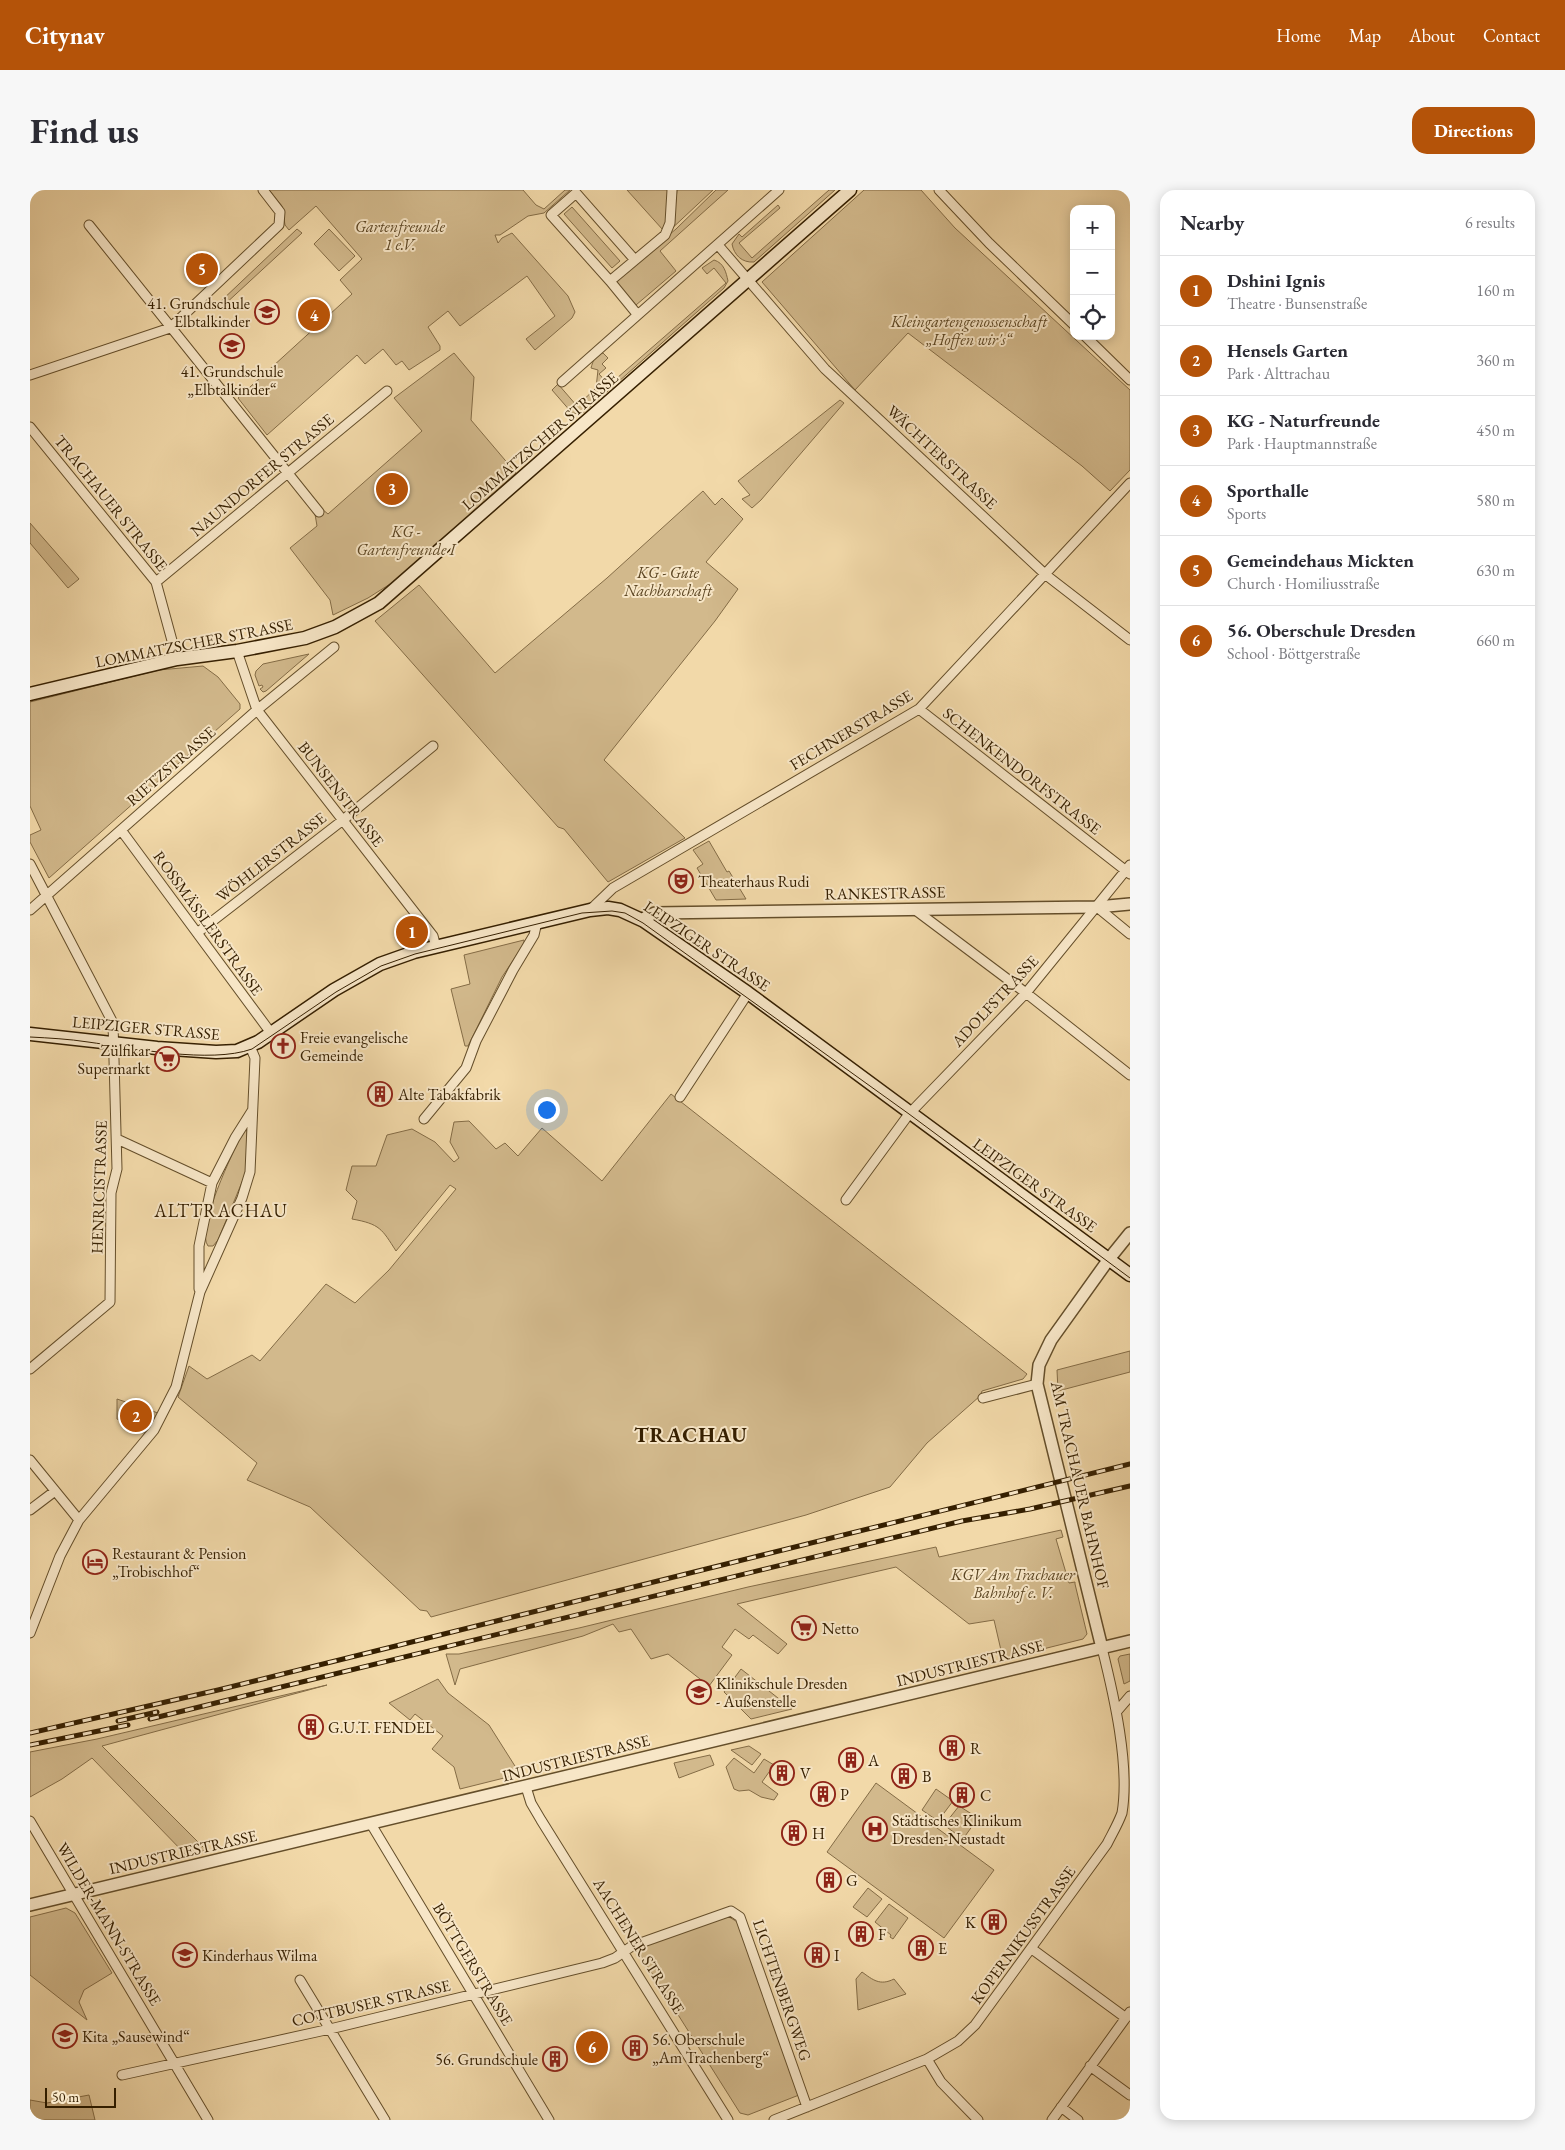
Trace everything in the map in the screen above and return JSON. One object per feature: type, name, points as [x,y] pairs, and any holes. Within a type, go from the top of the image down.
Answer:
[{"type":"main road","name":"LOMMATZSCHER STRASSE","points":[[30,694],[177,659],[237,651],[305,638],[335,628],[379,603],[850,190]]},
{"type":"main road","name":"LEIPZIGER STRASSE","points":[[30,1034],[216,1052],[237,1051],[250,1046],[356,976],[380,964],[436,947],[590,910],[608,908],[620,910],[644,921],[748,993],[1130,1275]]},
{"type":"street","points":[[30,375],[170,328],[276,228],[281,217],[278,208],[263,190]]},
{"type":"street","points":[[610,281],[665,235],[670,223],[672,190]]},
{"type":"street","name":"LOMMATZSCHER STRASSE","points":[[562,382],[637,314],[718,246],[779,190]]},
{"type":"street","points":[[939,190],[989,243],[1070,321]]},
{"type":"street","points":[[635,260],[576,193],[552,214],[637,314]]},
{"type":"street","points":[[89,224],[318,512]]},
{"type":"street","points":[[718,246],[747,281]]},
{"type":"street","name":"WÄCHTERSTRASSE","points":[[747,281],[825,369],[1046,575],[1130,640]]},
{"type":"street","points":[[1089,340],[1130,380]]},
{"type":"street","name":"NAUNDORFER STRASSE","points":[[156,582],[387,391]]},
{"type":"street","name":"TRACHAUER STRASSE","points":[[30,426],[156,582],[177,659]]},
{"type":"street","name":"FECHNERSTRASSE","points":[[590,910],[613,888],[920,709],[1130,484]]},
{"type":"street","name":"RIETZSTRASSE","points":[[30,910],[258,710],[334,646]]},
{"type":"street","name":"BUNSENSTRASSE","points":[[237,651],[258,710],[433,936],[436,947]]},
{"type":"street","name":"SCHENKENDORFSTRASSE","points":[[920,709],[1129,870]]},
{"type":"street","name":"WÖHLERSTRASSE","points":[[197,932],[343,820],[433,746]]},
{"type":"street","name":"ROSSMÄSSLERSTRASSE","points":[[121,830],[271,1033]]},
{"type":"street","name":"HENRICISTRASSE","points":[[30,864],[113,1023],[117,1139],[117,1168],[111,1193],[110,1302],[30,1370]]},
{"type":"street","name":"ADOLFSTRASSE","points":[[846,1200],[910,1113],[1026,993],[1129,870]]},
{"type":"street","name":"RANKESTRASSE","points":[[644,921],[646,917],[655,914],[913,908],[1097,907],[1130,904]]},
{"type":"street","points":[[1097,907],[1130,934]]},
{"type":"street","points":[[913,908],[1026,993],[1130,1075]]},
{"type":"street","points":[[424,1120],[466,1068],[476,1041],[513,970],[534,935],[538,922]]},
{"type":"street","points":[[680,1097],[748,993]]},
{"type":"street","points":[[30,1633],[60,1556],[79,1520],[154,1430],[176,1387],[200,1292],[242,1198],[250,1172],[255,1058],[250,1046]]},
{"type":"street","points":[[200,1292],[199,1246],[212,1183],[235,1138],[253,1110]]},
{"type":"street","points":[[117,1139],[212,1183]]},
{"type":"street","name":"AM TRACHAUER BAHNHOF","points":[[1102,1648],[1037,1384],[1039,1365],[1051,1340],[1130,1233]]},
{"type":"street","points":[[983,1398],[1037,1384]]},
{"type":"street","points":[[30,1460],[79,1520]]},
{"type":"street","points":[[30,1510],[54,1490]]},
{"type":"street","name":"INDUSTRIESTRASSE","points":[[30,1905],[1130,1641]]},
{"type":"street","name":"KOPERNIKUSSTRASSE","points":[[774,2120],[927,2058],[958,2041],[976,2025],[1107,1844],[1126,1813],[1128,1778],[1118,1710],[1102,1648]]},
{"type":"street","points":[[1118,1710],[1130,1696]]},
{"type":"street","name":"AACHENER STRASSE","points":[[526,1787],[531,1803],[541,1820],[728,2120]]},
{"type":"street","name":"WILDER-MANN-STRASSE","points":[[30,1821],[208,2120]]},
{"type":"street","name":"BÖTTGERSTRASSE","points":[[371,1824],[549,2120]]},
{"type":"street","name":"LICHTENBERGWEG","points":[[624,1951],[632,1946],[731,1911],[736,1913],[740,1917],[807,2107]]},
{"type":"street","points":[[1032,1950],[1128,2015],[1052,2120]]},
{"type":"street","name":"COTTBUSER STRASSE","points":[[122,2074],[330,2029],[602,1963],[624,1951]]},
{"type":"street","points":[[300,1980],[385,2120]]},
{"type":"street","points":[[927,2058],[941,2082],[978,2120]]},
{"type":"street","points":[[1090,2066],[1130,2095]]},
{"type":"street","points":[[1061,2108],[1078,2120]]},
{"type":"green space","name":"Gartenfreunde 1 e.V.","points":[[269,190],[523,190],[536,205],[544,209],[565,190],[570,190],[544,213],[528,216],[500,235],[495,235],[498,243],[502,238],[512,233],[568,296],[575,312],[572,318],[535,350],[526,339],[555,316],[527,276],[460,326],[448,311],[428,327],[440,346],[440,350],[409,370],[402,361],[396,365],[383,349],[365,364],[357,355],[267,435],[238,398],[352,294],[340,280],[362,259],[316,206],[289,230],[285,225],[282,206]]},
{"type":"green space","points":[[627,190],[670,190],[666,222],[663,230]]},
{"type":"green space","points":[[677,190],[713,190],[667,233],[674,218]]},
{"type":"green space","points":[[716,190],[728,190],[660,251],[676,271],[636,305],[617,284],[618,278],[676,229]]},
{"type":"green space","points":[[829,190],[835,190],[754,262],[742,260],[737,255],[732,244],[739,234],[742,237],[778,205],[780,208],[739,243],[752,258]]},
{"type":"green space","name":"Kleingartengenossenschaft „Hoffen wir's“","points":[[864,190],[921,190],[955,228],[1070,334],[1070,340],[1076,340],[1130,390],[1130,470],[1110,491],[1082,466],[908,333],[855,390],[762,282]]},
{"type":"green space","points":[[572,207],[620,261],[612,268],[564,214]]},
{"type":"green space","points":[[297,229],[302,233],[223,306],[220,302]]},
{"type":"green space","points":[[329,229],[355,256],[339,271],[314,244]]},
{"type":"green space","points":[[714,260],[720,263],[725,271],[728,281],[724,288],[582,414],[572,413],[552,390],[558,384],[577,406],[596,388],[598,370],[591,368],[596,356],[603,353],[608,358],[602,364],[606,368],[599,374],[609,385],[726,283],[714,268],[707,274],[702,268]]},
{"type":"green space","name":"KG - Gartenfreunde I","points":[[454,353],[474,377],[471,420],[516,473],[398,579],[368,598],[333,615],[330,600],[290,548],[317,526],[315,514],[322,509],[328,514],[422,431],[394,398]]},
{"type":"green space","points":[[840,400],[844,403],[752,508],[742,499],[750,495],[738,481]]},
{"type":"green space","name":"KG - Gute Nachbarschaft","points":[[703,491],[715,505],[722,498],[743,519],[706,562],[738,589],[715,621],[604,760],[685,838],[608,882],[564,829],[558,827],[375,621],[419,585],[495,673],[607,578]]},
{"type":"green space","points":[[30,523],[79,579],[68,588],[30,543]]},
{"type":"green space","points":[[309,654],[266,691],[263,692],[260,689],[263,687],[262,685],[259,686],[255,675],[256,671],[263,664]]},
{"type":"green space","points":[[203,666],[218,677],[240,704],[240,709],[49,878],[30,842],[30,835],[41,830],[30,806],[30,702],[159,670]]},
{"type":"green space","points":[[709,841],[746,899],[716,900],[697,868],[703,864],[693,850]]},
{"type":"green space","points":[[524,940],[524,944],[502,977],[468,1046],[465,1046],[451,989],[470,984],[464,955]]},
{"type":"green space","points":[[671,1094],[1027,1374],[1023,1379],[982,1391],[980,1396],[927,1443],[890,1487],[806,1515],[431,1617],[427,1611],[420,1610],[310,1507],[247,1480],[257,1463],[178,1397],[189,1366],[207,1379],[252,1355],[260,1361],[326,1284],[355,1303],[389,1270],[456,1189],[450,1185],[396,1251],[387,1237],[375,1226],[352,1219],[357,1201],[346,1190],[352,1166],[376,1166],[387,1135],[412,1129],[435,1142],[454,1162],[459,1158],[450,1142],[454,1122],[469,1121],[496,1149],[505,1143],[518,1156],[542,1128],[602,1181]]},
{"type":"green space","points":[[247,1129],[247,1170],[218,1240],[213,1246],[208,1246],[205,1237],[211,1207],[243,1131]]},
{"type":"green space","points":[[1130,1351],[1130,1372],[1058,1391],[1057,1370]]},
{"type":"green space","points":[[117,1399],[158,1413],[147,1431],[143,1433],[117,1419]]},
{"type":"green space","name":"KGV Am Trachauer Bahnhof e. V.","points":[[1061,1530],[1063,1537],[1056,1539],[1069,1583],[1075,1582],[1087,1634],[1083,1639],[1003,1659],[994,1620],[969,1624],[896,1567],[737,1604],[787,1644],[778,1654],[753,1635],[749,1639],[735,1629],[722,1647],[732,1655],[709,1686],[668,1654],[651,1659],[631,1629],[619,1632],[613,1624],[583,1636],[460,1669],[455,1685],[446,1654],[459,1654],[579,1628],[748,1587],[936,1547],[939,1557]]},
{"type":"green space","points":[[1130,1654],[1130,1681],[1124,1684],[1118,1659],[1120,1656]]},
{"type":"green space","points":[[741,1669],[792,1709],[751,1719],[724,1692]]},
{"type":"green space","points":[[438,1679],[448,1693],[489,1725],[520,1774],[460,1789],[454,1767],[432,1749],[443,1736],[415,1714],[410,1720],[389,1703]]},
{"type":"green space","points":[[327,1685],[102,1746],[206,1850],[186,1855],[92,1758],[62,1779],[30,1797],[30,1752],[97,1739]]},
{"type":"green space","points":[[749,1746],[761,1754],[752,1765],[731,1750]]},
{"type":"green space","points":[[710,1755],[714,1765],[679,1778],[674,1763]]},
{"type":"green space","points":[[734,1758],[754,1773],[764,1759],[774,1765],[762,1782],[778,1794],[774,1800],[761,1797],[749,1790],[739,1791],[734,1789],[726,1767]]},
{"type":"green space","points":[[876,1783],[994,1870],[944,1938],[827,1852]]},
{"type":"green space","points":[[936,1789],[953,1801],[938,1821],[922,1810]]},
{"type":"green space","points":[[959,1806],[978,1818],[963,1839],[944,1825]]},
{"type":"green space","points":[[868,1888],[882,1899],[867,1917],[853,1907]]},
{"type":"green space","points":[[889,1904],[908,1918],[893,1939],[890,1937],[891,1935],[875,1922]]},
{"type":"green space","points":[[66,1908],[75,1913],[112,1973],[84,1990],[79,2002],[87,2020],[30,1975],[30,1917]]},
{"type":"green space","points":[[726,1915],[739,1923],[799,2095],[748,2115],[740,2113],[636,1948]]},
{"type":"green space","points":[[862,1972],[873,1980],[881,1982],[894,1979],[906,1994],[858,2010],[856,1979]]},
{"type":"green space","points":[[89,2095],[95,2120],[30,2120],[30,2100],[47,2103]]},
{"type":"tram line","points":[[30,1037],[74,1040],[148,1051],[193,1055],[235,1053],[252,1049],[336,992],[381,966],[415,954],[582,913],[612,911],[625,913],[643,923],[909,1114],[1130,1278]]},
{"type":"railway","points":[[30,1733],[218,1690],[1130,1464]]},
{"type":"railway","points":[[150,1719],[962,1521],[1030,1509],[1130,1486]]},
{"type":"railway","points":[[118,1721],[157,1712]]},
{"type":"railway","points":[[30,1745],[128,1725]]},
{"type":"place","name":"Gemeindehaus Mickten","points":[[202,269]]},
{"type":"place","name":"41. Grundschule Elbtalkinder","points":[[267,312]]},
{"type":"place","name":"Sporthalle","points":[[314,315]]},
{"type":"place","name":"41. Grundschule „Elbtalkinder“","points":[[232,346]]},
{"type":"place","name":"KG - Naturfreunde","points":[[392,489]]},
{"type":"place","name":"Theaterhaus Rudi","points":[[681,881]]},
{"type":"place","name":"Dshini Ignis","points":[[412,932]]},
{"type":"place","name":"Freie evangelische Gemeinde","points":[[283,1046]]},
{"type":"place","name":"Zülfikar Supermarkt","points":[[167,1059]]},
{"type":"place","name":"Alte Tabakfabrik","points":[[380,1094]]},
{"type":"place","name":"Hensels Garten","points":[[136,1416]]},
{"type":"place","name":"Restaurant & Pension „Trobischhof“","points":[[95,1562]]},
{"type":"place","name":"Netto","points":[[804,1628]]},
{"type":"place","name":"Klinikschule Dresden - Außenstelle","points":[[699,1692]]},
{"type":"place","name":"G.U.T. FENDEL","points":[[311,1727]]},
{"type":"place","name":"R","points":[[952,1748]]},
{"type":"place","name":"A","points":[[851,1760]]},
{"type":"place","name":"V","points":[[782,1773]]},
{"type":"place","name":"B","points":[[904,1776]]},
{"type":"place","name":"P","points":[[823,1794]]},
{"type":"place","name":"C","points":[[962,1795]]},
{"type":"place","name":"Städtisches Klinikum Dresden-Neustadt","points":[[875,1829]]},
{"type":"place","name":"H","points":[[794,1833]]},
{"type":"place","name":"G","points":[[829,1880]]},
{"type":"place","name":"K","points":[[994,1922]]},
{"type":"place","name":"F","points":[[861,1934]]},
{"type":"place","name":"E","points":[[921,1948]]},
{"type":"place","name":"Kinderhaus Wilma","points":[[185,1955]]},
{"type":"place","name":"I","points":[[817,1955]]},
{"type":"place","name":"Kita „Sausewind“","points":[[65,2036]]},
{"type":"place","name":"56. Oberschule Dresden","points":[[592,2047]]},
{"type":"place","name":"56. Oberschule „Am Trachenberg“","points":[[635,2048]]},
{"type":"place","name":"56. Grundschule","points":[[555,2059]]},
{"type":"district","name":"ALTTRACHAU","points":[[221,1210]]},
{"type":"district","name":"TRACHAU","points":[[691,1434]]}]
